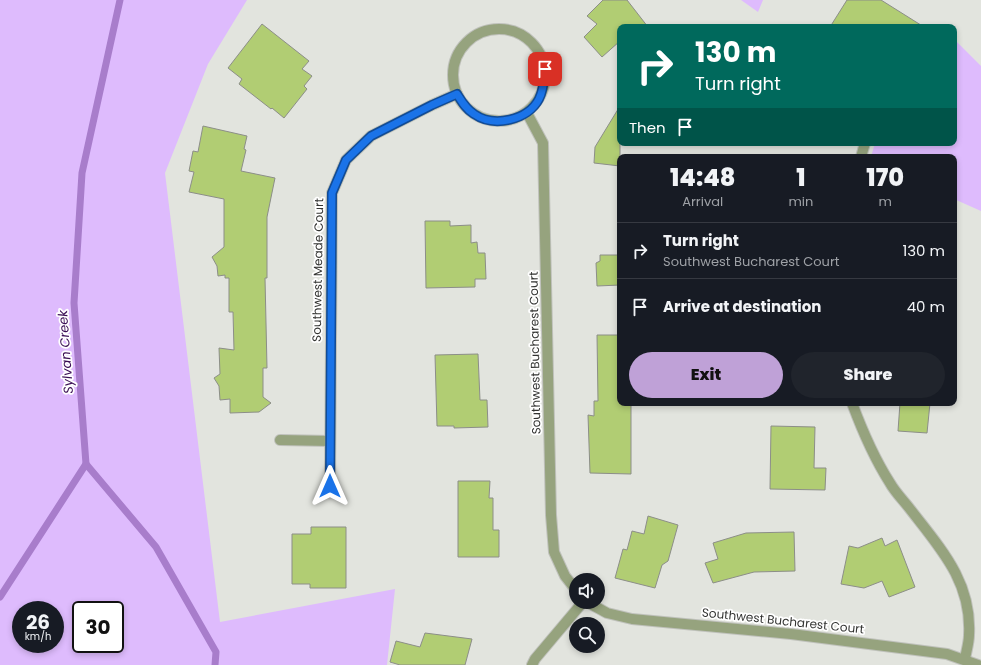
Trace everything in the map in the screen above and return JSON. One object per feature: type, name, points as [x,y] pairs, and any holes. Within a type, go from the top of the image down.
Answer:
[{"type":"street","points":[[496,29],[513,31],[528,39],[539,52],[545,69],[544,86],[538,100],[527,112],[509,121],[488,120],[475,115],[464,105],[457,94],[454,83],[454,68],[457,57],[465,44],[480,33],[496,29]]},
{"type":"street","name":"Southwest Meade Court","points":[[330,486],[332,193],[346,160],[371,136],[457,94]]},
{"type":"street","name":"Southwest Bucharest Court","points":[[527,112],[543,143],[551,515],[554,552],[565,576],[569,581]]},
{"type":"street","points":[[853,406],[874,454],[890,484],[943,551],[956,572],[963,590],[969,623],[969,637],[965,659]]},
{"type":"street","points":[[280,440],[330,441]]},
{"type":"street","points":[[532,665],[535,659],[577,609]]},
{"type":"street","name":"Southwest Bucharest Court","points":[[600,609],[607,613],[632,619],[791,634],[947,654],[965,659],[978,665]]},
{"type":"shaded area","points":[[0,0],[247,0],[208,64],[165,173],[220,622],[395,589],[387,665],[0,665]]},
{"type":"shaded area","points":[[741,0],[763,0],[758,12]]},
{"type":"shaded area","points":[[957,42],[981,66],[981,211],[957,200],[957,154],[872,154],[874,146],[957,146]]},
{"type":"building","points":[[603,0],[627,0],[646,24],[617,24],[617,44],[602,57],[584,37],[597,24],[587,16]]},
{"type":"building","points":[[847,0],[881,0],[919,24],[832,24]]},
{"type":"building","points":[[262,24],[309,61],[302,69],[312,76],[304,86],[307,89],[284,118],[239,84],[242,79],[228,68]]},
{"type":"building","points":[[617,111],[617,146],[620,146],[620,154],[617,154],[617,166],[594,163],[595,147]]},
{"type":"building","points":[[203,126],[247,136],[244,149],[246,150],[241,171],[275,178],[267,217],[267,278],[265,278],[267,368],[263,368],[263,397],[271,403],[259,412],[230,413],[230,399],[220,400],[219,386],[214,378],[220,374],[219,348],[234,350],[233,312],[229,312],[229,278],[225,278],[225,275],[218,276],[217,266],[212,257],[224,247],[224,199],[189,192],[194,172],[189,171],[193,151],[198,152]]},
{"type":"building","points":[[425,221],[450,221],[450,226],[471,225],[471,243],[477,242],[478,253],[485,253],[486,279],[475,279],[475,287],[426,288]]},
{"type":"building","points":[[600,255],[617,255],[617,285],[597,286],[596,263],[600,261]]},
{"type":"building","points":[[597,335],[617,335],[617,406],[631,406],[631,474],[590,473],[588,415],[594,416],[594,401],[598,401]]},
{"type":"building","points":[[478,354],[480,400],[487,400],[488,427],[454,428],[454,426],[437,426],[435,355]]},
{"type":"building","points":[[900,406],[930,406],[927,433],[898,431]]},
{"type":"building","points":[[771,426],[815,427],[814,468],[826,468],[825,490],[770,489]]},
{"type":"building","points":[[458,481],[490,481],[489,498],[493,498],[493,530],[499,530],[499,557],[458,557]]},
{"type":"building","points":[[648,516],[678,525],[668,561],[662,565],[655,588],[615,578],[623,549],[627,550],[632,531],[644,534]]},
{"type":"building","points":[[311,527],[346,527],[346,588],[310,588],[310,584],[292,584],[292,534],[311,534]]},
{"type":"building","points":[[794,532],[795,571],[754,572],[713,583],[705,563],[718,559],[713,543],[746,533]]},
{"type":"building","points":[[882,538],[885,546],[897,540],[915,587],[889,597],[882,581],[864,588],[841,584],[849,546],[858,548]]},
{"type":"building","points":[[425,633],[472,639],[465,665],[400,665],[390,662],[396,641],[420,647]]},
{"type":"waterway","name":"Sylvan Creek","points":[[120,0],[82,173],[74,303],[86,464],[156,547],[216,652],[215,665]]},
{"type":"waterway","points":[[0,597],[86,464]]},
{"type":"route","points":[[330,486],[332,193],[346,160],[371,136],[457,94],[464,105],[475,115],[488,120],[509,121],[527,112],[538,100],[544,86],[545,69]]}]
